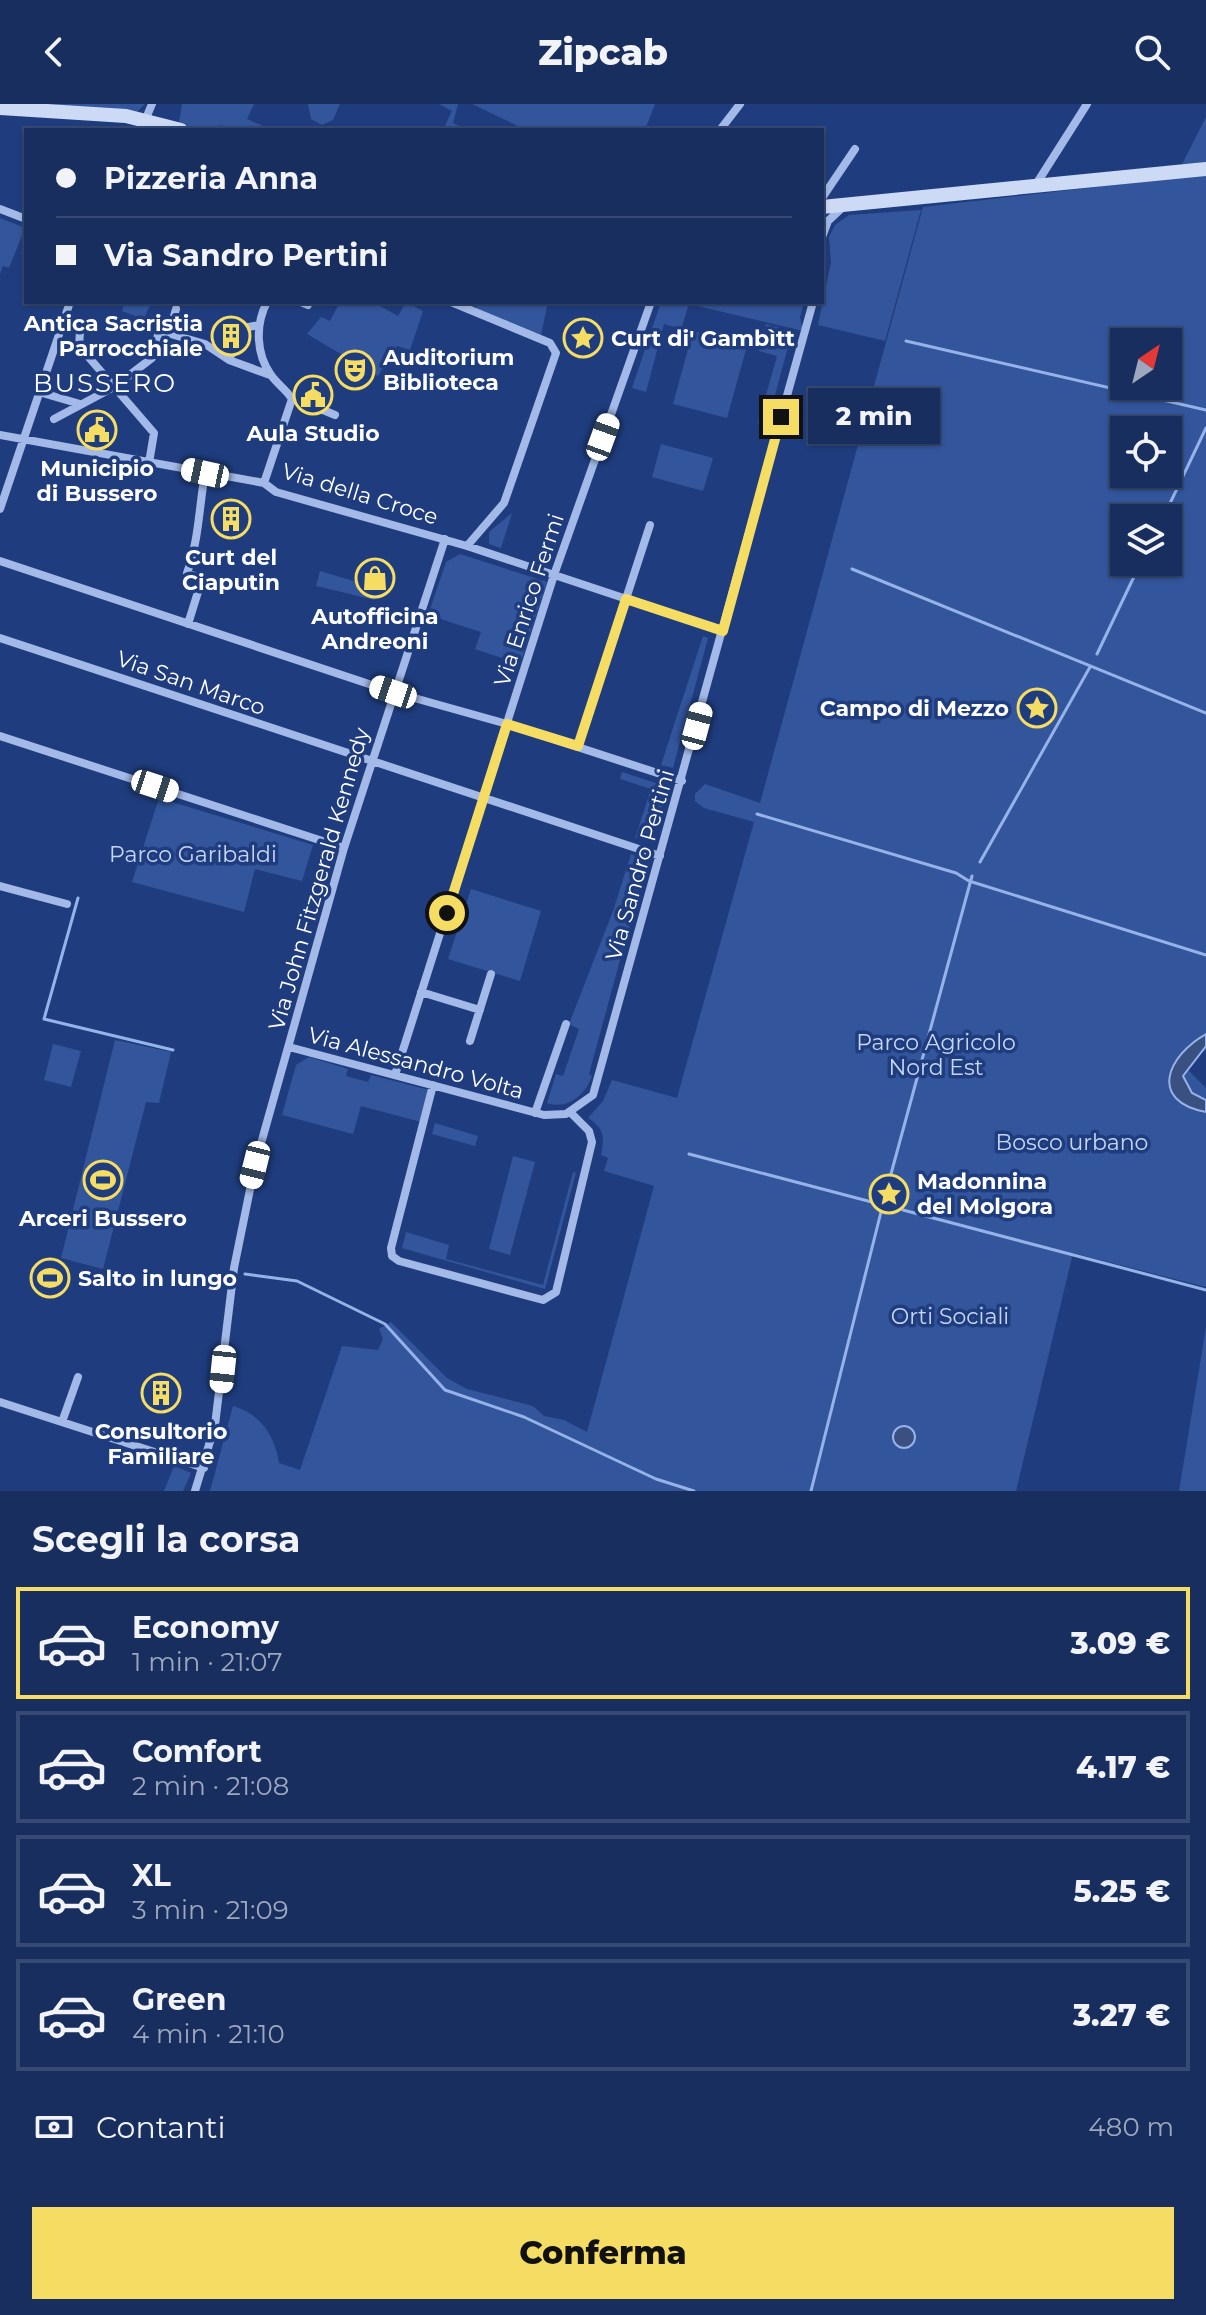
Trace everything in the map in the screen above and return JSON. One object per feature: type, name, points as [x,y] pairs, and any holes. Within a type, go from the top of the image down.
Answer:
[{"type":"street","points":[[143,125],[152,104]]},
{"type":"street","points":[[722,128],[740,104]]},
{"type":"street","points":[[1035,186],[1087,104]]},
{"type":"street","points":[[0,108],[166,128]]},
{"type":"street","points":[[824,195],[855,149]]},
{"type":"street","points":[[824,207],[1206,169]]},
{"type":"street","points":[[824,233],[827,223],[846,205]]},
{"type":"street","points":[[0,209],[24,218]]},
{"type":"street","points":[[0,509],[69,304]]},
{"type":"street","points":[[266,304],[259,325],[268,371]]},
{"type":"street","points":[[456,304],[555,347],[556,356],[504,503],[467,546]]},
{"type":"street","name":"Via Enrico Fermi","points":[[395,1075],[554,575],[650,304]]},
{"type":"street","name":"Via Sandro Pertini","points":[[570,1112],[586,1102],[598,1086],[812,304]]},
{"type":"street","points":[[169,334],[176,309]]},
{"type":"street","points":[[229,360],[243,328],[259,325]]},
{"type":"street","points":[[54,419],[114,387],[152,358],[157,330],[205,344],[229,360],[268,371],[292,397],[335,415]]},
{"type":"street","points":[[80,332],[79,346],[154,433],[149,463]]},
{"type":"street","points":[[39,392],[81,404]]},
{"type":"street","points":[[264,483],[292,397]]},
{"type":"street","name":"Via della Croce","points":[[0,435],[264,483],[276,492],[445,539],[723,631]]},
{"type":"street","points":[[188,624],[202,579],[187,573],[198,542],[199,505],[205,473]]},
{"type":"street","points":[[578,746],[650,525]]},
{"type":"street","name":"Via John Fitzgerald Kennedy","points":[[195,1491],[218,1412],[242,1219],[344,848],[445,539]]},
{"type":"street","points":[[0,561],[371,685],[507,724],[682,781]]},
{"type":"street","name":"Via San Marco","points":[[0,638],[660,856]]},
{"type":"street","points":[[0,736],[344,848]]},
{"type":"street","points":[[0,886],[67,904]]},
{"type":"street","points":[[470,1041],[491,974]]},
{"type":"street","points":[[421,992],[480,1010]]},
{"type":"street","points":[[433,1085],[391,1248],[392,1256],[399,1261],[543,1300],[556,1292],[592,1142],[589,1131],[570,1112],[554,1116],[535,1113],[566,1024]]},
{"type":"street","name":"Via Alessandro Volta","points":[[289,1047],[535,1113]]},
{"type":"street","points":[[62,1422],[78,1377]]},
{"type":"street","points":[[0,1402],[204,1468]]},
{"type":"green space","points":[[48,104],[145,104],[137,112]]},
{"type":"green space","points":[[182,104],[254,104],[247,119],[268,128],[220,125],[218,128],[192,128],[179,122]]},
{"type":"green space","points":[[308,104],[340,104],[333,120],[322,125],[311,119]]},
{"type":"green space","points":[[439,104],[458,104],[453,123],[464,128],[444,128],[452,111]]},
{"type":"green space","points":[[472,104],[655,104],[646,128],[522,128]]},
{"type":"green space","name":"Parco Agricolo Nord Est","points":[[1206,117],[1206,1050],[1190,1061],[1189,1071],[1206,1088],[1206,1287],[1073,1253],[1016,1491],[210,1491],[233,1406],[251,1414],[265,1427],[274,1443],[279,1463],[300,1470],[342,1346],[378,1350],[383,1339],[379,1329],[391,1322],[447,1378],[467,1389],[533,1406],[544,1416],[564,1420],[587,1432],[654,1186],[604,1171],[608,1158],[601,1155],[602,1134],[588,1118],[603,1101],[612,1080],[677,1098],[754,822],[704,808],[695,801],[695,794],[705,784],[760,803],[923,207],[1175,178]]},
{"type":"green space","points":[[921,210],[885,341],[818,325],[831,262],[829,237],[835,225],[849,215]]},
{"type":"green space","points":[[0,218],[24,228],[24,230],[9,268],[3,266],[0,274]]},
{"type":"green space","points":[[124,304],[150,304],[144,319],[122,311]]},
{"type":"green space","points":[[339,304],[377,304],[398,316],[405,304],[423,311],[410,350],[397,346],[378,376],[307,334],[321,317],[330,321]]},
{"type":"green space","points":[[477,304],[548,304],[541,335],[475,311]]},
{"type":"green space","points":[[660,304],[689,304],[681,329],[664,324],[646,392],[632,388]]},
{"type":"green space","points":[[689,304],[803,304],[800,317],[803,331]]},
{"type":"green space","points":[[766,324],[792,332],[767,425],[758,423],[777,356],[759,351]]},
{"type":"green space","points":[[693,331],[747,346],[727,418],[673,404]]},
{"type":"green space","points":[[661,444],[713,458],[703,491],[652,477]]},
{"type":"green space","points":[[512,513],[501,548],[489,544],[489,532]]},
{"type":"green space","points":[[460,554],[547,582],[520,664],[475,649],[481,632],[428,615],[446,562]]},
{"type":"green space","points":[[320,571],[377,588],[375,600],[316,586]]},
{"type":"green space","points":[[380,609],[405,615],[403,625],[378,620]]},
{"type":"green space","points":[[703,636],[708,638],[673,768],[661,765]]},
{"type":"green space","points":[[622,772],[668,787],[651,843],[635,838],[651,789],[620,779]]},
{"type":"green space","name":"Parco Garibaldi","points":[[159,798],[313,845],[302,881],[255,869],[244,912],[132,882]]},
{"type":"green space","points":[[631,854],[647,861],[589,1074],[592,1076],[580,1095],[569,1103],[547,1103],[556,1074],[563,1076],[579,1029],[569,1024],[613,911]]},
{"type":"green space","points":[[471,889],[541,911],[520,981],[448,959]]},
{"type":"green space","name":"Arceri Bussero","points":[[115,1040],[171,1052],[159,1103],[146,1102],[103,1269],[61,1258]]},
{"type":"green space","points":[[53,1044],[81,1051],[71,1087],[44,1080]]},
{"type":"green space","points":[[309,1057],[348,1069],[346,1076],[368,1082],[371,1075],[429,1090],[421,1122],[361,1106],[353,1134],[282,1115],[296,1065]]},
{"type":"green space","points":[[435,1123],[478,1136],[475,1146],[432,1134]]},
{"type":"green space","points":[[513,1156],[535,1162],[510,1255],[489,1249]]},
{"type":"green space","points":[[573,1172],[576,1173],[545,1289],[402,1248],[406,1232],[449,1245],[446,1259],[543,1285]]},
{"type":"green space","points":[[1206,1327],[1206,1491],[1179,1491]]},
{"type":"green space","points":[[174,1466],[191,1473],[183,1491],[164,1491]]},
{"type":"shaded area","points":[[1206,1034],[1206,1046],[1183,1076],[1192,1093],[1206,1100],[1206,1112],[1176,1098],[1170,1088],[1170,1077],[1181,1054]]},
{"type":"shaded area","points":[[904,1426],[912,1429],[915,1437],[912,1445],[904,1448],[896,1445],[893,1437],[896,1429]]},
{"type":"waterway","points":[[906,341],[1206,410]]},
{"type":"waterway","points":[[1170,504],[1206,428]]},
{"type":"waterway","points":[[852,569],[1206,713]]},
{"type":"waterway","points":[[1097,654],[1134,576]]},
{"type":"waterway","points":[[980,862],[1090,667]]},
{"type":"waterway","points":[[757,814],[956,873],[969,881],[1206,955]]},
{"type":"waterway","points":[[885,1196],[972,876]]},
{"type":"waterway","points":[[78,898],[44,1019],[173,1050]]},
{"type":"waterway","points":[[689,1154],[887,1206]]},
{"type":"waterway","points":[[811,1491],[883,1204]]},
{"type":"waterway","points":[[903,1210],[1206,1290]]},
{"type":"waterway","points":[[245,1274],[297,1281],[385,1324],[445,1390],[524,1417],[656,1479],[694,1491]]},
{"type":"place","name":"Antica Sacristia Parrocchiale","points":[[231,336]]},
{"type":"place","name":"Curt di' Gambìtt","points":[[583,338]]},
{"type":"place","name":"Auditorium Biblioteca","points":[[355,370]]},
{"type":"place","name":"Aula Studio","points":[[313,395]]},
{"type":"place","name":"Municipio di Bussero","points":[[97,430]]},
{"type":"place","name":"Curt del Ciaputin","points":[[231,519]]},
{"type":"place","name":"Autofficina Andreoni","points":[[375,578]]},
{"type":"place","name":"Campo di Mezzo","points":[[1037,708]]},
{"type":"place","name":"Arceri Bussero","points":[[103,1180]]},
{"type":"place","name":"Madonnina del Molgora","points":[[889,1194]]},
{"type":"place","name":"Salto in lungo","points":[[50,1278]]},
{"type":"place","name":"Consultorio Familiare","points":[[161,1393]]},
{"type":"district","name":"BUSSERO","points":[[105,383]]},
{"type":"route","points":[[447,913],[507,724],[578,746],[626,599],[723,631],[781,417]]},
{"type":"park label","name":"Bosco urbano","points":[[1072,1142]]},
{"type":"park label","name":"Orti Sociali","points":[[950,1316]]}]
